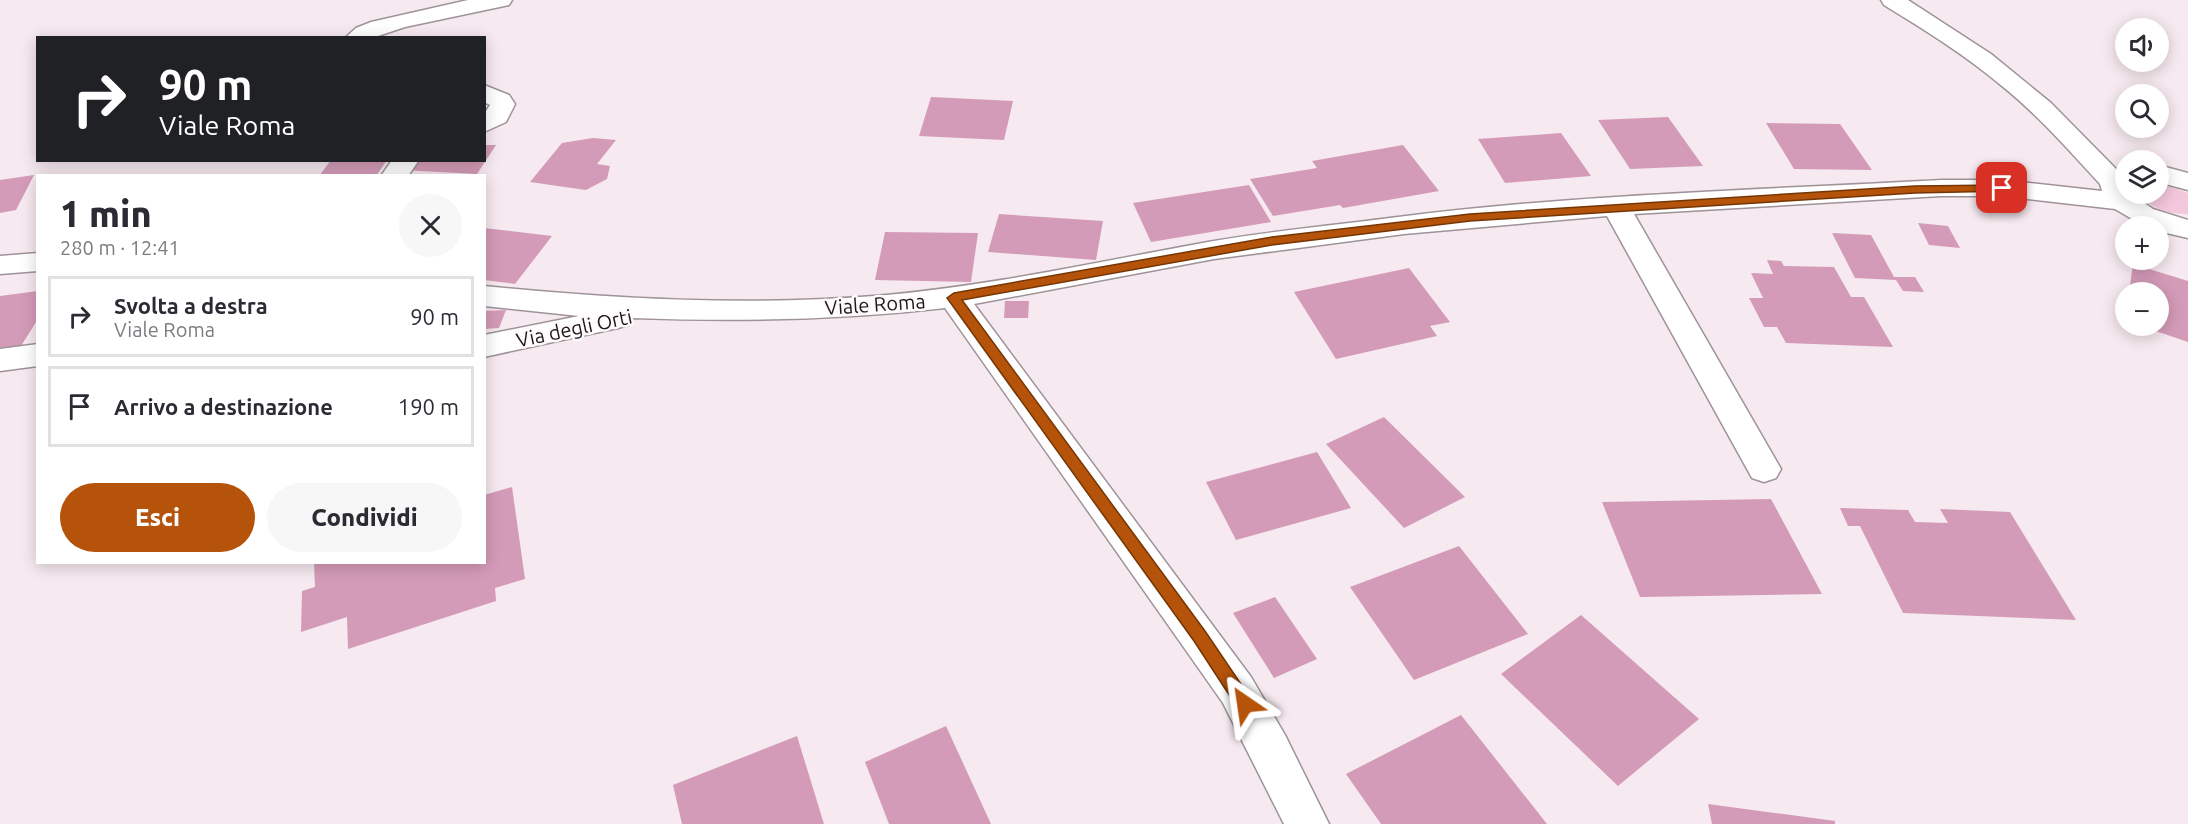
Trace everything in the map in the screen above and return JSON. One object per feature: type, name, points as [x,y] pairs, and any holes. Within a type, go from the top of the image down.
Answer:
[{"type":"street","points":[[358,36],[365,30],[387,24],[501,0]]},
{"type":"street","points":[[1892,0],[1996,68],[2054,119],[2115,180]]},
{"type":"street","points":[[486,93],[503,104],[497,117],[486,123]]},
{"type":"street","name":"Viale Roma","points":[[486,296],[585,306],[663,309],[788,310],[874,306],[954,298],[1272,241],[1470,218],[1616,207],[1970,188],[2034,191],[2115,185]]},
{"type":"street","points":[[2138,204],[2152,219],[2188,229]]},
{"type":"street","points":[[1616,207],[1764,469]]},
{"type":"street","points":[[0,265],[36,262]]},
{"type":"street","points":[[954,298],[1231,681],[1270,749],[1307,824]]},
{"type":"street","name":"Via degli Orti","points":[[486,346],[663,309]]},
{"type":"street","points":[[0,360],[36,355]]},
{"type":"shaded area","points":[[2169,186],[2188,193],[2188,214],[2174,213],[2150,204],[2169,204]]},
{"type":"building","points":[[931,97],[1013,101],[1004,140],[919,136]]},
{"type":"building","points":[[1668,117],[1703,166],[1630,169],[1598,120]]},
{"type":"building","points":[[1766,123],[1840,124],[1872,170],[1794,169]]},
{"type":"building","points":[[1561,133],[1591,176],[1505,183],[1478,139]]},
{"type":"building","points":[[593,138],[616,140],[597,164],[610,166],[607,179],[586,190],[530,182],[562,143]]},
{"type":"building","points":[[486,145],[496,145],[486,160]]},
{"type":"building","points":[[1403,145],[1439,191],[1343,208],[1340,205],[1273,216],[1250,179],[1317,168],[1312,161]]},
{"type":"building","points":[[330,162],[386,162],[377,174],[320,174]]},
{"type":"building","points":[[408,162],[485,162],[477,174],[402,170]]},
{"type":"building","points":[[34,175],[16,210],[0,213],[0,180]]},
{"type":"building","points":[[1249,185],[1271,222],[1151,242],[1133,203]]},
{"type":"building","points":[[999,214],[1103,221],[1096,260],[988,252]]},
{"type":"building","points":[[1918,223],[1948,226],[1960,248],[1929,245]]},
{"type":"building","points":[[486,228],[552,236],[515,284],[486,280]]},
{"type":"building","points":[[885,232],[978,233],[971,282],[875,280]]},
{"type":"building","points":[[1832,233],[1871,235],[1894,277],[1915,277],[1924,292],[1903,291],[1896,280],[1855,278]]},
{"type":"building","points":[[1767,260],[1781,261],[1784,266],[1834,267],[1851,297],[1864,297],[1893,347],[1786,343],[1777,327],[1764,327],[1749,298],[1763,298],[1751,273],[1773,274]]},
{"type":"building","points":[[1409,268],[1450,322],[1430,326],[1437,336],[1336,359],[1294,292]]},
{"type":"building","points":[[2132,270],[2152,270],[2188,281],[2188,342],[2169,336],[2169,282],[2130,282]]},
{"type":"building","points":[[36,291],[36,322],[21,346],[0,349],[0,296]]},
{"type":"building","points":[[1005,301],[1029,301],[1028,318],[1004,318]]},
{"type":"building","points":[[506,310],[499,328],[486,329],[486,311]]},
{"type":"building","points":[[1384,417],[1465,497],[1404,528],[1326,444]]},
{"type":"building","points":[[1317,452],[1351,508],[1236,540],[1206,482]]},
{"type":"building","points":[[512,487],[525,579],[495,588],[496,601],[348,649],[347,617],[301,632],[302,591],[315,587],[314,564],[486,564],[486,494]]},
{"type":"building","points":[[1771,499],[1822,594],[1640,597],[1602,502]]},
{"type":"building","points":[[1840,508],[1908,510],[1915,522],[1948,523],[1940,509],[2010,512],[2076,620],[1903,613],[1860,526],[1848,526]]},
{"type":"building","points":[[1459,546],[1528,634],[1414,680],[1350,587]]},
{"type":"building","points":[[1275,597],[1317,659],[1274,678],[1233,613]]},
{"type":"building","points":[[1581,615],[1699,719],[1618,786],[1501,674]]},
{"type":"building","points":[[1461,715],[1547,824],[1381,824],[1346,774]]},
{"type":"building","points":[[946,726],[991,824],[889,824],[865,762]]},
{"type":"building","points":[[797,736],[824,824],[682,824],[673,785]]},
{"type":"building","points":[[1708,804],[1835,821],[1835,824],[1712,824]]},
{"type":"route","points":[[1245,704],[1200,636],[954,298],[1012,289],[1154,260],[1272,241],[1470,218],[1562,210],[1915,189],[2002,188]]}]
